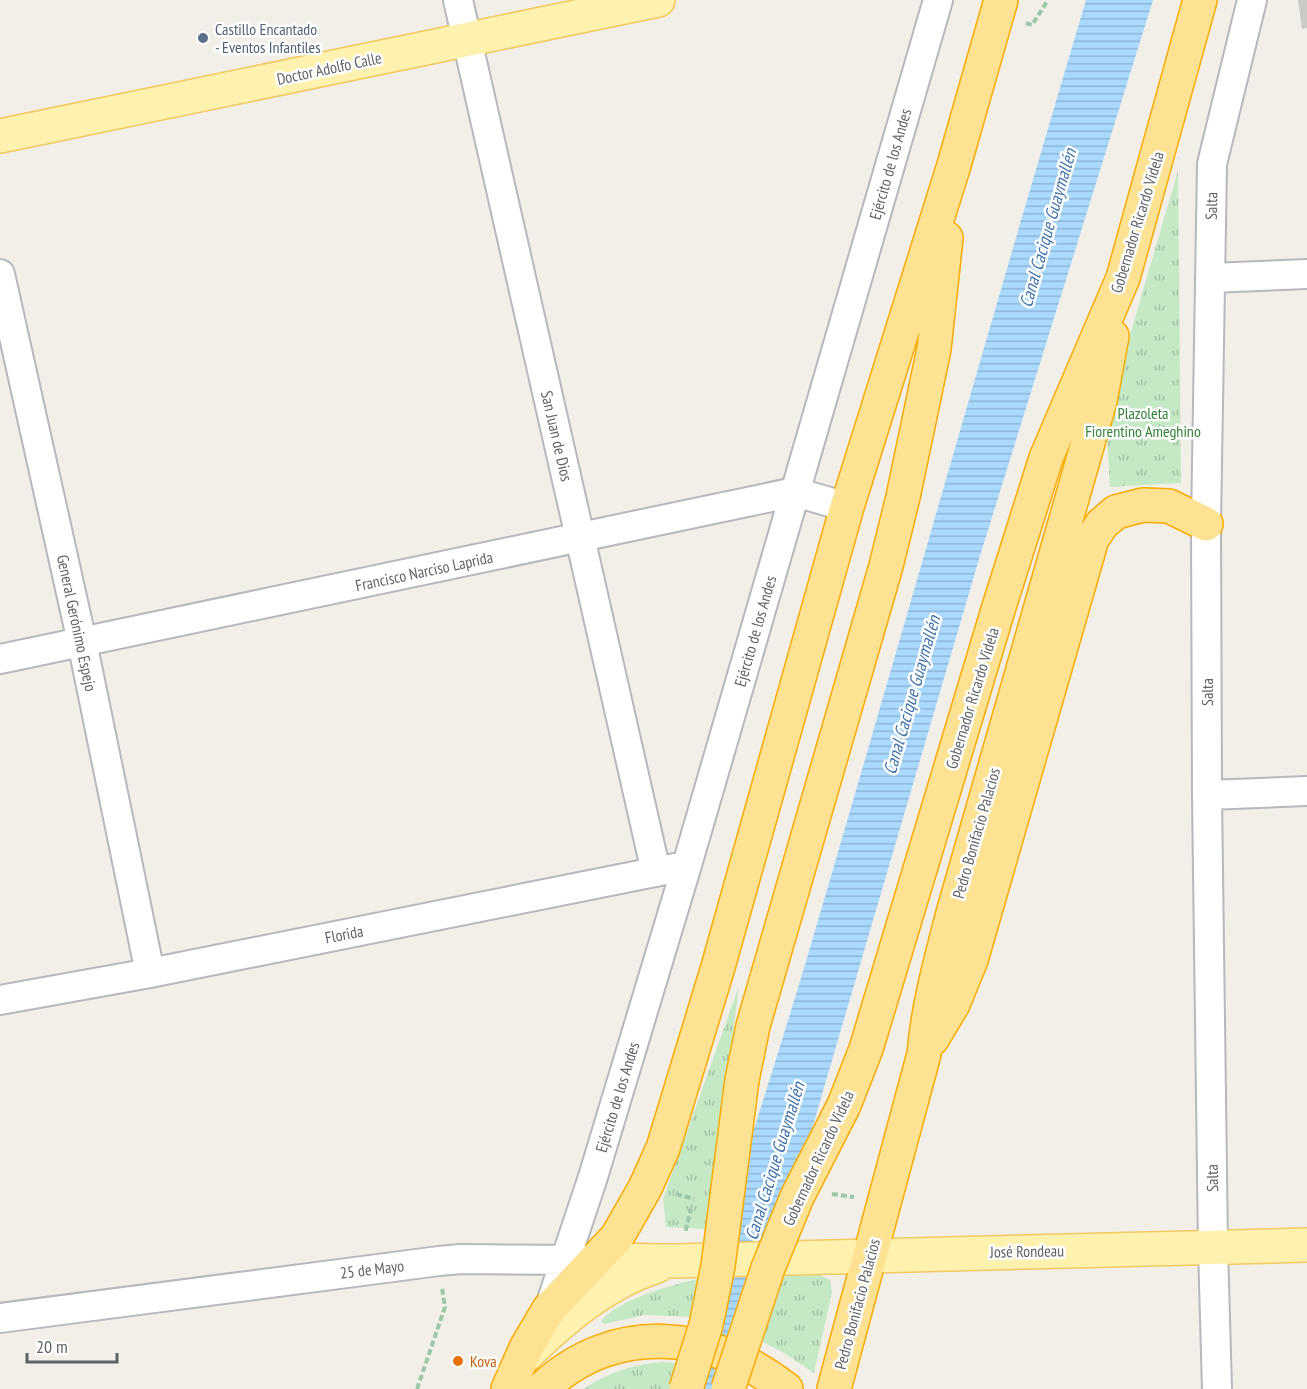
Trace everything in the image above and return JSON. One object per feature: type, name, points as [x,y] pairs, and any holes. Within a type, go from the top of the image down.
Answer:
[{"type":"highway","points":[[514,1376],[534,1332],[563,1292],[580,1260],[617,1237],[645,1188],[663,1148],[718,967],[847,507],[954,165],[1001,0]]},
{"type":"highway","name":"Gobernador Ricardo Videla","points":[[728,1389],[772,1257],[800,1190],[844,1105],[873,1030],[998,610],[1046,458],[1123,279],[1200,0]]},
{"type":"highway","points":[[686,1389],[706,1325],[718,1266],[742,1080],[753,1026],[903,497],[934,349],[954,165]]},
{"type":"highway","name":"Pedro Bonifacio Palacios","points":[[834,1389],[924,1054],[926,1023],[952,914],[1100,401],[1123,279]]},
{"type":"highway","points":[[924,1054],[953,1004],[971,960],[1092,539],[1102,524],[1116,512],[1143,505],[1168,506],[1206,524]]},
{"type":"highway","points":[[542,1389],[570,1366],[602,1350],[644,1341],[686,1343],[718,1352],[747,1363],[786,1389]]},
{"type":"main road","name":"Doctor Adolfo Calle","points":[[0,136],[658,0]]},
{"type":"main road","name":"José Rondeau","points":[[762,1258],[1307,1245]]},
{"type":"main road","name":"25 de Mayo","points":[[580,1260],[673,1261],[762,1258]]},
{"type":"main road","points":[[514,1376],[555,1329],[612,1286],[633,1275],[673,1261]]},
{"type":"street","name":"San Juan de Dios","points":[[458,0],[656,872]]},
{"type":"street","name":"Ejército de los Andes","points":[[580,1260],[593,1177],[687,866],[938,0]]},
{"type":"street","name":"Salta","points":[[1217,1389],[1207,795],[1206,524],[1212,164],[1252,0]]},
{"type":"street","name":"General Gerónimo Espejo","points":[[0,274],[82,642],[150,973]]},
{"type":"street","points":[[1210,278],[1307,274]]},
{"type":"street","name":"Francisco Narciso Laprida","points":[[0,659],[795,492],[847,507]]},
{"type":"street","points":[[1207,795],[1307,791]]},
{"type":"street","name":"Florida","points":[[0,1000],[150,973],[687,866]]},
{"type":"street","name":"25 de Mayo","points":[[0,1318],[439,1261],[461,1259],[580,1260]]},
{"type":"path","points":[[645,1188],[694,1198],[686,1229],[698,1229]]},
{"type":"path","points":[[417,1389],[445,1307],[439,1261]]},
{"type":"green space","name":"Plazoleta Fiorentino Ameghino","points":[[1178,171],[1181,483],[1110,487],[1106,417]]},
{"type":"green space","points":[[739,986],[711,1209],[706,1229],[666,1227],[663,1199]]},
{"type":"green space","points":[[820,1275],[830,1280],[832,1292],[814,1373],[784,1353],[755,1338],[771,1277]]},
{"type":"green space","points":[[705,1279],[693,1317],[645,1315],[604,1324],[601,1322],[608,1314],[631,1300],[660,1289]]},
{"type":"green space","points":[[663,1362],[680,1363],[672,1389],[584,1389],[622,1370]]},
{"type":"water","name":"Canal Cacique Guaymallén","points":[[1086,0],[1153,0],[979,559],[818,1108],[740,1389],[672,1389],[807,958]]},
{"type":"building","points":[[1298,0],[1307,0],[1307,28],[1302,29]]},
{"type":"place","name":"Castillo Encantado - Eventos Infantiles","points":[[203,38]]},
{"type":"place","name":"Kova","points":[[458,1361]]}]
